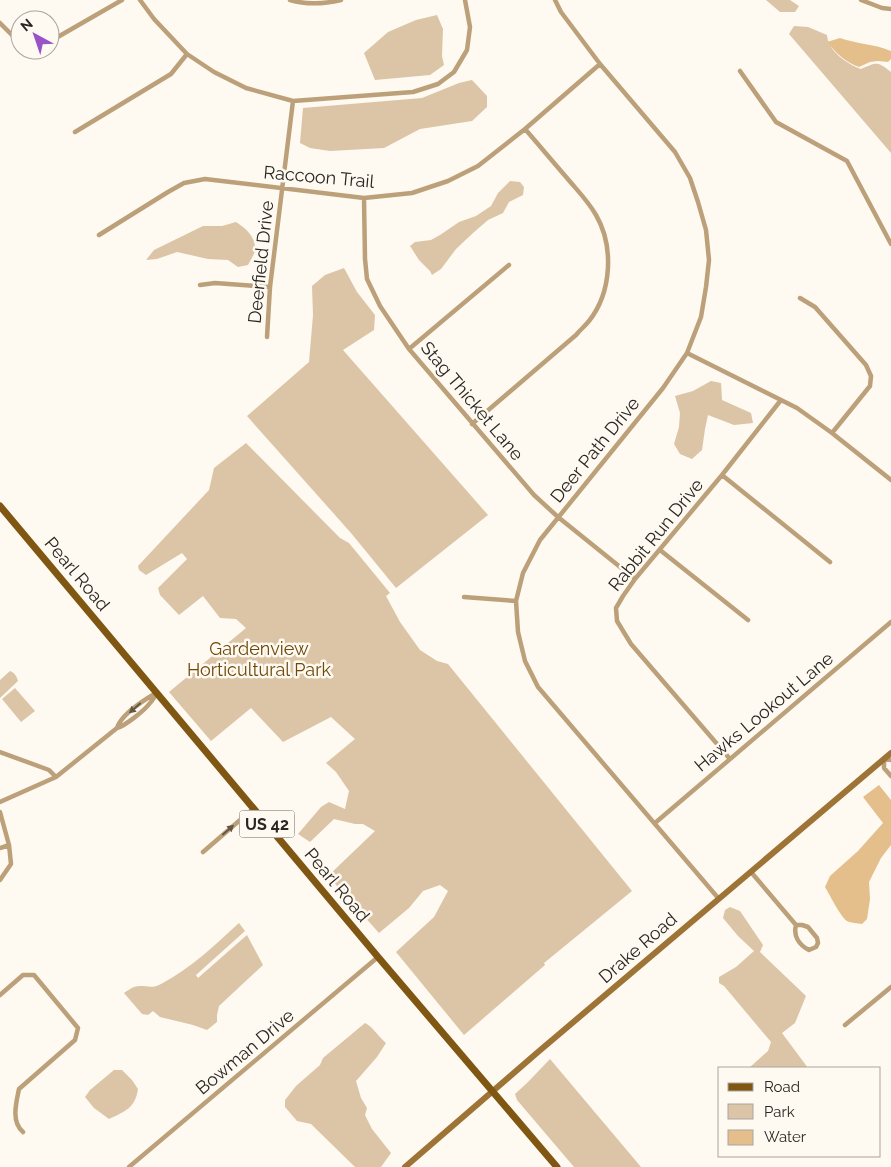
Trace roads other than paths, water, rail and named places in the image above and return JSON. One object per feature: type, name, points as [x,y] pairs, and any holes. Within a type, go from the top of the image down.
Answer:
[{"type":"main road","name":"Pearl Road","points":[[0,506],[378,957],[557,1167]]},
{"type":"street","points":[[60,36],[122,0]]},
{"type":"street","points":[[140,0],[187,54],[214,72],[246,88],[293,100],[413,92],[438,84],[454,72],[467,50],[470,27],[465,0]]},
{"type":"street","points":[[290,0],[300,3],[327,3],[341,0]]},
{"type":"street","name":"Deer Path Drive","points":[[555,0],[561,12],[600,64],[675,152],[690,178],[698,202],[706,230],[709,260],[701,316],[687,353],[663,388],[540,540],[523,573],[516,601],[518,632],[525,661],[538,687],[719,899]]},
{"type":"street","points":[[861,0],[882,8],[891,9]]},
{"type":"street","points":[[0,23],[10,33]]},
{"type":"street","points":[[75,132],[172,74],[187,54]]},
{"type":"street","name":"Raccoon Trail","points":[[99,235],[184,183],[205,180],[364,198],[412,193],[448,181],[478,166],[600,64]]},
{"type":"street","points":[[740,71],[776,122],[847,161],[891,244]]},
{"type":"street","name":"Deerfield Drive","points":[[268,337],[270,287],[293,100]]},
{"type":"street","points":[[472,424],[576,335],[590,320],[604,294],[608,263],[607,243],[603,228],[587,201],[524,128]]},
{"type":"street","name":"Stag Thicket Lane","points":[[364,198],[367,279],[380,306],[409,349],[534,495],[558,517],[636,579]]},
{"type":"street","points":[[409,349],[509,265]]},
{"type":"street","points":[[200,285],[215,283],[270,287]]},
{"type":"street","points":[[800,298],[816,307],[866,365],[871,376],[870,386],[832,434]]},
{"type":"street","points":[[687,353],[797,408],[891,480]]},
{"type":"street","name":"Rabbit Run Drive","points":[[730,759],[631,644],[617,621],[616,608],[636,579],[781,400]]},
{"type":"street","points":[[722,475],[830,562]]},
{"type":"street","points":[[660,550],[748,620]]},
{"type":"street","points":[[464,597],[516,601]]},
{"type":"street","name":"Hawks Lookout Lane","points":[[654,824],[891,622]]},
{"type":"street","points":[[0,802],[56,777],[117,728],[119,722],[156,692]]},
{"type":"street","points":[[0,752],[49,770],[56,777]]},
{"type":"street","name":"Drake Road","points":[[405,1167],[891,753]]},
{"type":"street","points":[[891,760],[884,759],[884,768],[891,776]]},
{"type":"street","points":[[202,852],[254,808]]},
{"type":"street","points":[[0,812],[9,844],[11,864],[0,880]]},
{"type":"street","points":[[0,848],[9,844]]},
{"type":"street","points":[[751,872],[796,926]]},
{"type":"street","points":[[796,926],[808,927],[817,938],[818,943],[816,947],[809,950],[806,949],[795,936],[796,926]]},
{"type":"street","name":"Bowman Drive","points":[[129,1167],[378,957]]},
{"type":"street","points":[[0,994],[23,975],[34,975],[78,1028],[75,1040],[18,1089],[15,1110],[17,1128],[22,1132]]},
{"type":"street","points":[[845,1025],[891,987]]},
{"type":"water","points":[[840,38],[891,51],[891,59],[888,62],[870,62],[859,67],[849,63],[827,42]]},
{"type":"water","points":[[879,785],[891,800],[891,845],[881,858],[869,882],[870,899],[867,919],[862,924],[850,922],[841,915],[825,887],[830,876],[858,851],[883,823],[863,797]]},
{"type":"park label","name":"Gardenview Horticultural Park","points":[[259,660]]}]
